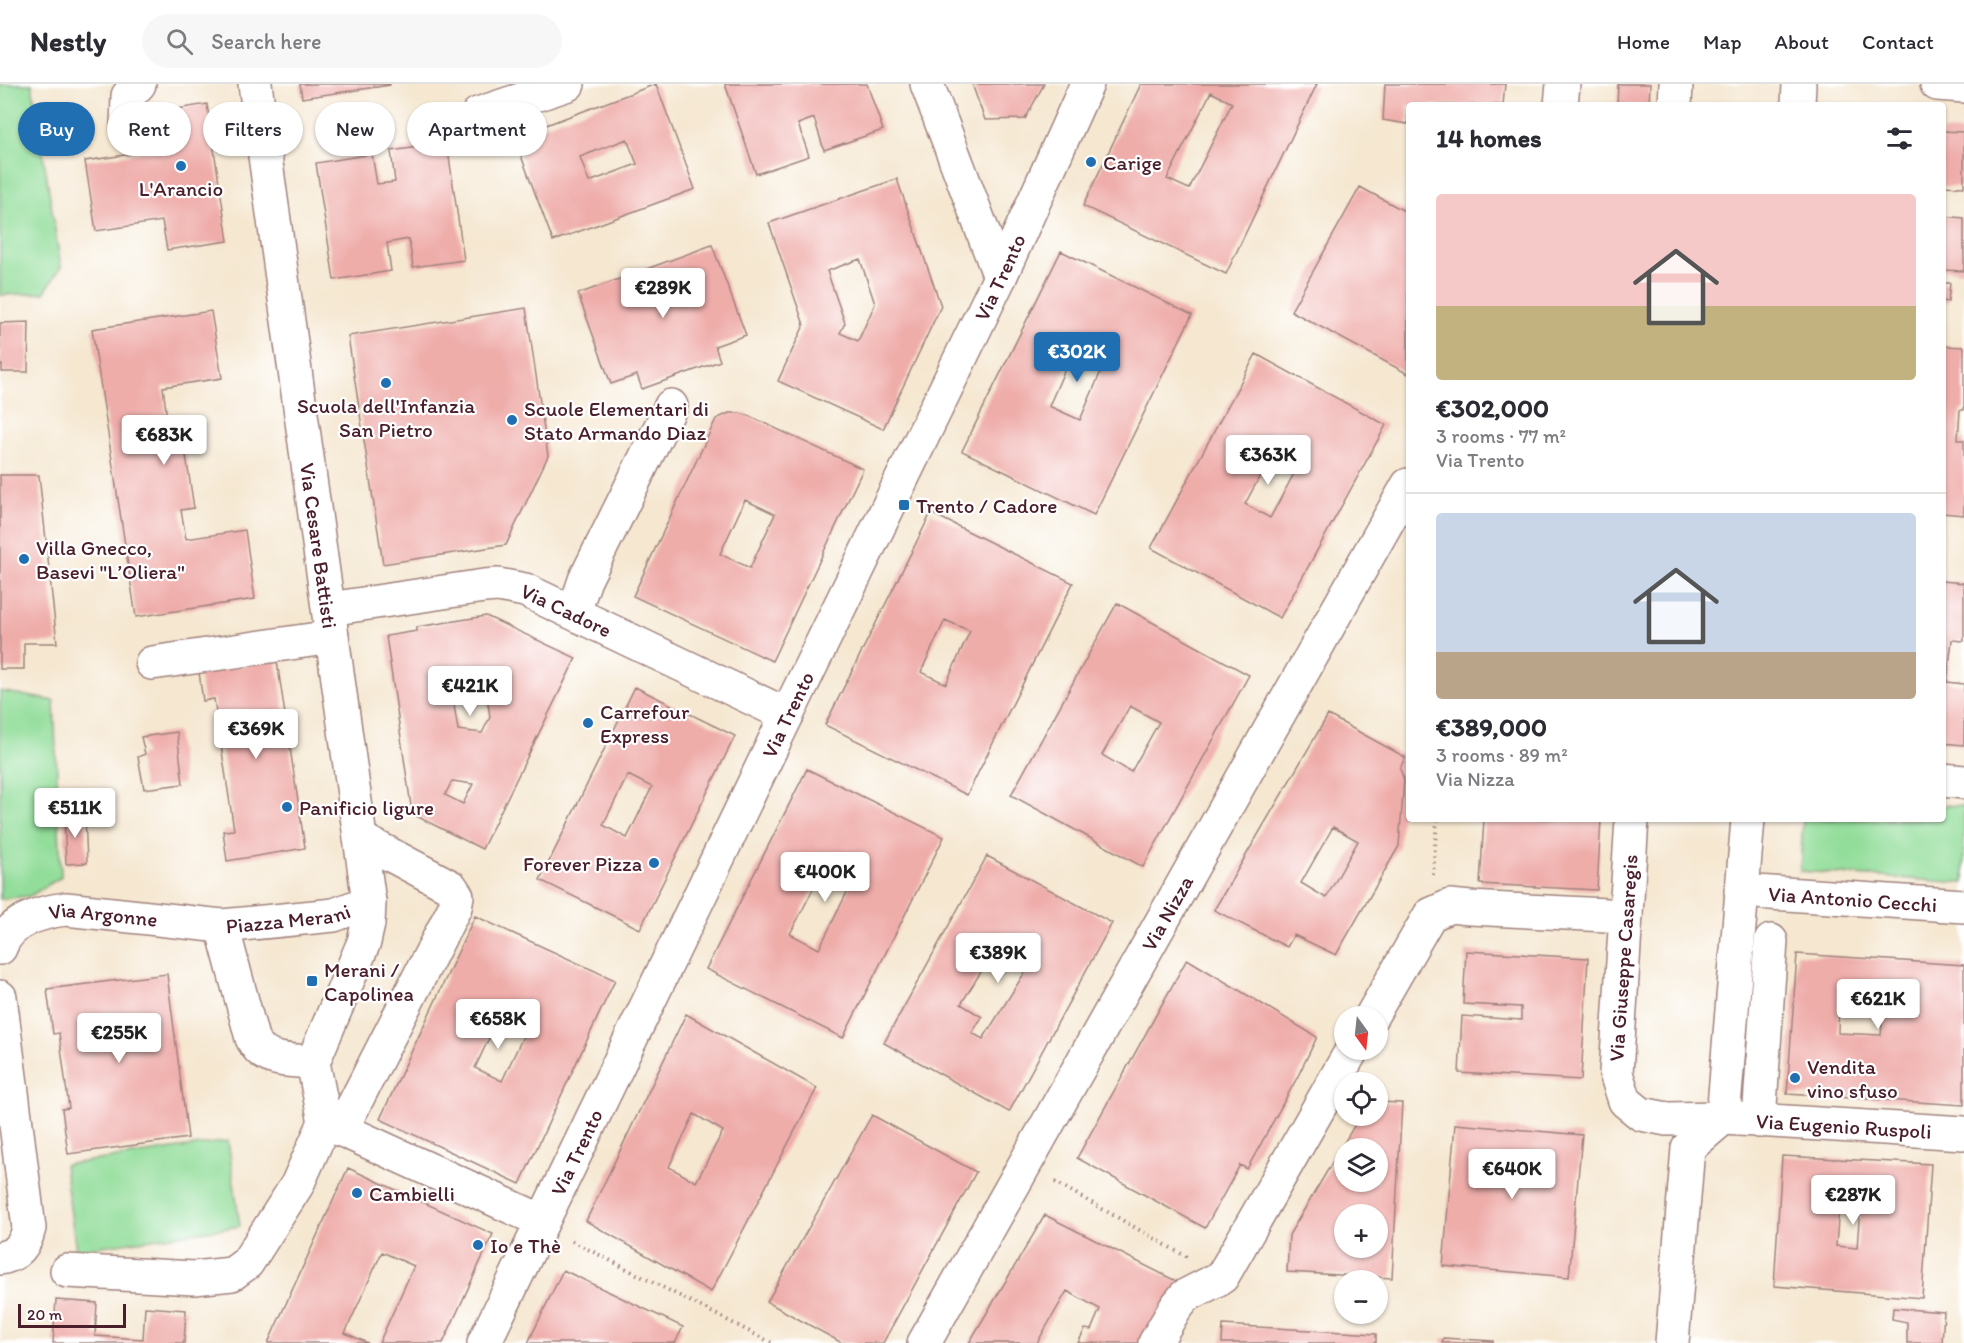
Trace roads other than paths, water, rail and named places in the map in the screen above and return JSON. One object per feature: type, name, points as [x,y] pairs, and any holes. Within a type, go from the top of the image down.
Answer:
[{"type":"street","points":[[128,102],[128,96],[139,84]]},
{"type":"street","name":"Via Cesare Battisti","points":[[255,84],[369,903]]},
{"type":"street","points":[[514,102],[568,84]]},
{"type":"street","points":[[927,84],[1000,277]]},
{"type":"street","name":"Via Trento","points":[[484,1343],[1000,277],[1087,84]]},
{"type":"street","points":[[1561,102],[1563,84]]},
{"type":"street","points":[[1675,102],[1676,84]]},
{"type":"street","points":[[1798,102],[1799,84]]},
{"type":"street","points":[[1937,84],[1964,86]]},
{"type":"street","points":[[573,612],[585,580],[672,406]]},
{"type":"street","name":"Via Nizza","points":[[924,1343],[1406,489]]},
{"type":"street","name":"Via Cadore","points":[[152,663],[331,623],[371,602],[498,585],[525,590],[787,715]]},
{"type":"street","points":[[1946,780],[1964,782]]},
{"type":"street","name":"Via Giuseppe Casaregis","points":[[1632,822],[1616,1072],[1625,1101],[1641,1114],[1667,1119],[1723,1119]]},
{"type":"street","points":[[1672,1343],[1688,1148],[1723,1119],[1748,822]]},
{"type":"street","points":[[67,1271],[194,1278],[232,1274],[247,1263],[333,1126],[455,907],[457,896],[451,886],[360,839]]},
{"type":"street","name":"Via Antonio Cecchi","points":[[1741,891],[1964,906]]},
{"type":"street","name":"Piazza Merani","points":[[369,903],[364,942],[313,1062],[265,1055],[257,1049],[252,1038],[222,926],[334,915],[369,903]]},
{"type":"street","points":[[1377,1006],[1430,915],[1450,906],[1626,916]]},
{"type":"street","name":"Via Argonne","points":[[0,948],[2,942],[13,930],[26,920],[46,912],[66,909],[222,926]]},
{"type":"street","points":[[1759,1121],[1771,941]]},
{"type":"street","points":[[0,997],[29,1228],[26,1241],[20,1249],[11,1256],[0,1258]]},
{"type":"street","points":[[1155,1343],[1185,1296],[1210,1282],[1346,1060]]},
{"type":"street","points":[[313,1062],[333,1126],[542,1221]]},
{"type":"street","name":"Via Eugenio Ruspoli","points":[[1723,1119],[1964,1133]]},
{"type":"place","name":"Carige","points":[[1091,162]]},
{"type":"place","name":"L'Arancio","points":[[181,166]]},
{"type":"place","name":"Scuola dell'Infanzia San Pietro","points":[[386,383]]},
{"type":"place","name":"Scuole Elementari di Stato Armando Diaz","points":[[512,420]]},
{"type":"place","name":"Trento / Cadore","points":[[904,505]]},
{"type":"place","name":"Villa Gnecco, Basevi \"L’Oliera\"","points":[[24,559]]},
{"type":"place","name":"Carrefour Express","points":[[588,723]]},
{"type":"place","name":"Panificio ligure","points":[[287,807]]},
{"type":"place","name":"Forever Pizza","points":[[654,863]]},
{"type":"place","name":"Merani / Capolinea","points":[[312,981]]},
{"type":"place","name":"Vendita vino sfuso","points":[[1795,1078]]},
{"type":"place","name":"Cambielli","points":[[357,1193]]},
{"type":"place","name":"Io e Thè","points":[[478,1245]]}]
